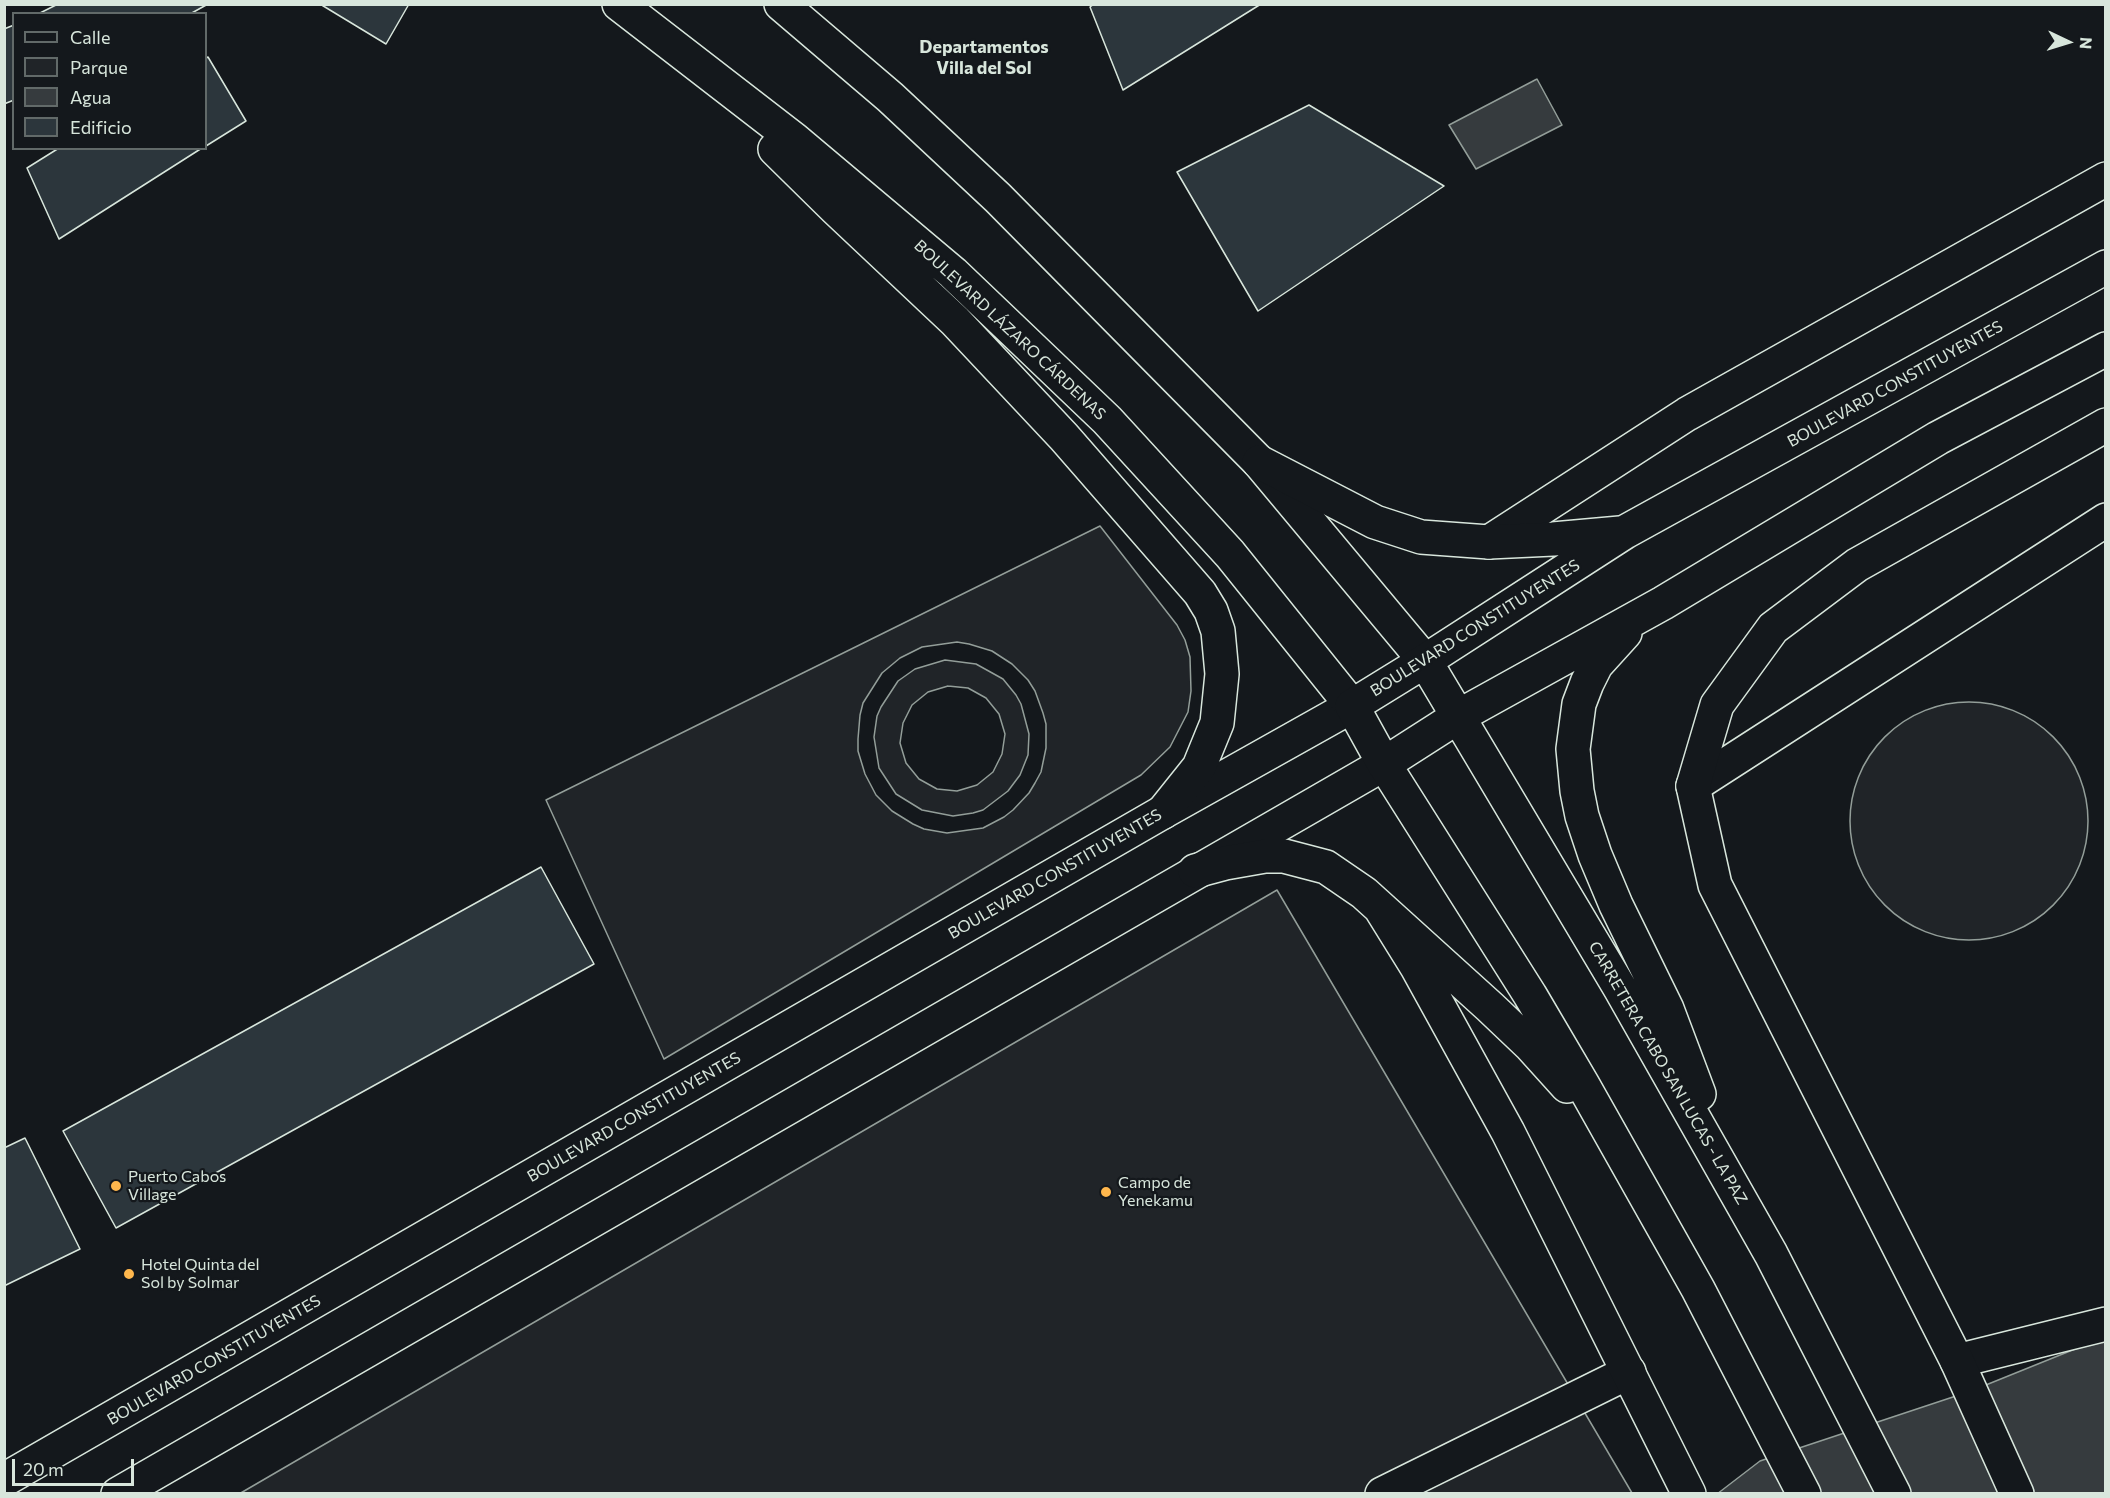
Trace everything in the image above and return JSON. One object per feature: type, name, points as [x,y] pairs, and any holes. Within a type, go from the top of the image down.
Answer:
[{"type":"main road","name":"BOULEVARD LÁZARO CÁRDENAS","points":[[619,4],[795,140],[953,273],[1107,420],[1230,554],[1352,706]]},
{"type":"main road","points":[[781,4],[890,97],[998,198],[1258,462],[1425,661]]},
{"type":"main road","points":[[661,36],[836,209],[955,321],[1064,437],[1200,593],[1211,611],[1218,631],[1222,674],[1217,723],[1199,767],[1163,812]]},
{"type":"main road","points":[[1489,542],[1687,414],[2106,179]]},
{"type":"main road","name":"BOULEVARD CONSTITUYENTES","points":[[4,1480],[1163,812],[1352,706],[1625,532],[2106,267]]},
{"type":"main road","points":[[118,1494],[1384,764],[1459,716],[1663,603],[1938,438],[2106,349]]},
{"type":"main road","points":[[2017,1494],[1957,1361],[1715,885],[1693,786],[1717,705],[1773,628],[1857,566],[2106,425]]},
{"type":"main road","points":[[1258,462],[1376,522],[1421,537],[1489,542],[1625,532]]},
{"type":"main road","points":[[1693,786],[2106,520]]},
{"type":"main road","points":[[1663,603],[1623,634],[1596,665],[1587,682],[1579,704],[1573,749],[1576,780],[1582,816],[1595,855],[1616,905],[1668,1009],[1731,1183]]},
{"type":"main road","name":"CARRETERA CABO SAN LUCAS - LA PAZ","points":[[1425,661],[1614,978],[1772,1254],[1894,1494]]},
{"type":"main road","points":[[1352,706],[1384,764],[1530,995],[1639,1184],[1698,1289],[1804,1494]]},
{"type":"main road","points":[[1195,872],[1248,858],[1284,856],[1326,867],[1346,879],[1490,1007],[1551,1067],[1586,1109],[1639,1184]]},
{"type":"main road","points":[[1381,909],[1417,967],[1508,1131],[1689,1494]]},
{"type":"main road","points":[[1957,1361],[2106,1324]]},
{"type":"main road","points":[[1382,1494],[1629,1372]]},
{"type":"green space","points":[[1100,526],[1177,625],[1190,657],[1191,691],[1188,712],[1170,747],[1141,775],[664,1059],[546,800]],"holes":[[[957,642],[992,651],[1012,664],[1028,680],[1035,691],[1046,724],[1046,748],[1041,772],[1029,793],[1013,810],[983,828],[947,833],[924,829],[892,811],[876,795],[865,774],[858,751],[860,715],[863,703],[882,673],[900,658],[922,647]]]},
{"type":"green space","points":[[945,660],[976,664],[1003,679],[1021,704],[1029,734],[1028,755],[1020,775],[1008,791],[983,810],[953,816],[922,810],[896,794],[879,768],[874,737],[877,716],[898,681],[915,669]],"holes":[[[948,686],[968,688],[986,698],[999,714],[1005,734],[1002,754],[993,772],[977,785],[957,791],[937,789],[919,779],[906,763],[900,743],[903,723],[912,705],[928,692]]]},
{"type":"green space","points":[[1957,702],[1981,702],[2004,707],[2025,716],[2045,729],[2061,745],[2074,765],[2083,786],[2088,821],[2086,844],[2079,867],[2061,897],[2045,913],[2025,926],[2004,935],[1981,940],[1957,940],[1934,935],[1913,926],[1893,913],[1877,897],[1864,877],[1855,856],[1850,833],[1850,809],[1855,786],[1864,765],[1877,745],[1893,729],[1913,716],[1934,707]]},
{"type":"green space","name":"Campo de Yenekamu","points":[[1277,890],[1632,1493],[239,1494]]},
{"type":"water","points":[[1537,79],[1562,125],[1476,169],[1449,125]]},
{"type":"water","points":[[2105,1340],[2105,1493],[1717,1494],[1760,1461],[1971,1391],[2075,1349]]},
{"type":"building","points":[[58,4],[208,4],[194,12],[42,12]]},
{"type":"building","points":[[320,4],[409,4],[386,44]]},
{"type":"building","points":[[1094,4],[1261,4],[1123,90],[1090,7]]},
{"type":"building","points":[[12,26],[12,101],[4,104],[4,29]]},
{"type":"building","points":[[207,58],[246,121],[207,145]]},
{"type":"building","points":[[1309,105],[1444,186],[1258,311],[1177,172]]},
{"type":"building","points":[[56,150],[199,150],[59,239],[27,168]]},
{"type":"building","points":[[541,867],[594,964],[116,1228],[63,1131]]},
{"type":"building","points":[[25,1138],[80,1249],[4,1286],[4,1148]]},
{"type":"place","name":"Puerto Cabos Village","points":[[116,1186]]},
{"type":"place","name":"Campo de Yenekamu","points":[[1106,1192]]},
{"type":"place","name":"Hotel Quinta del Sol by Solmar","points":[[129,1274]]},
{"type":"district","name":"Departamentos Villa del Sol","points":[[984,57]]}]
